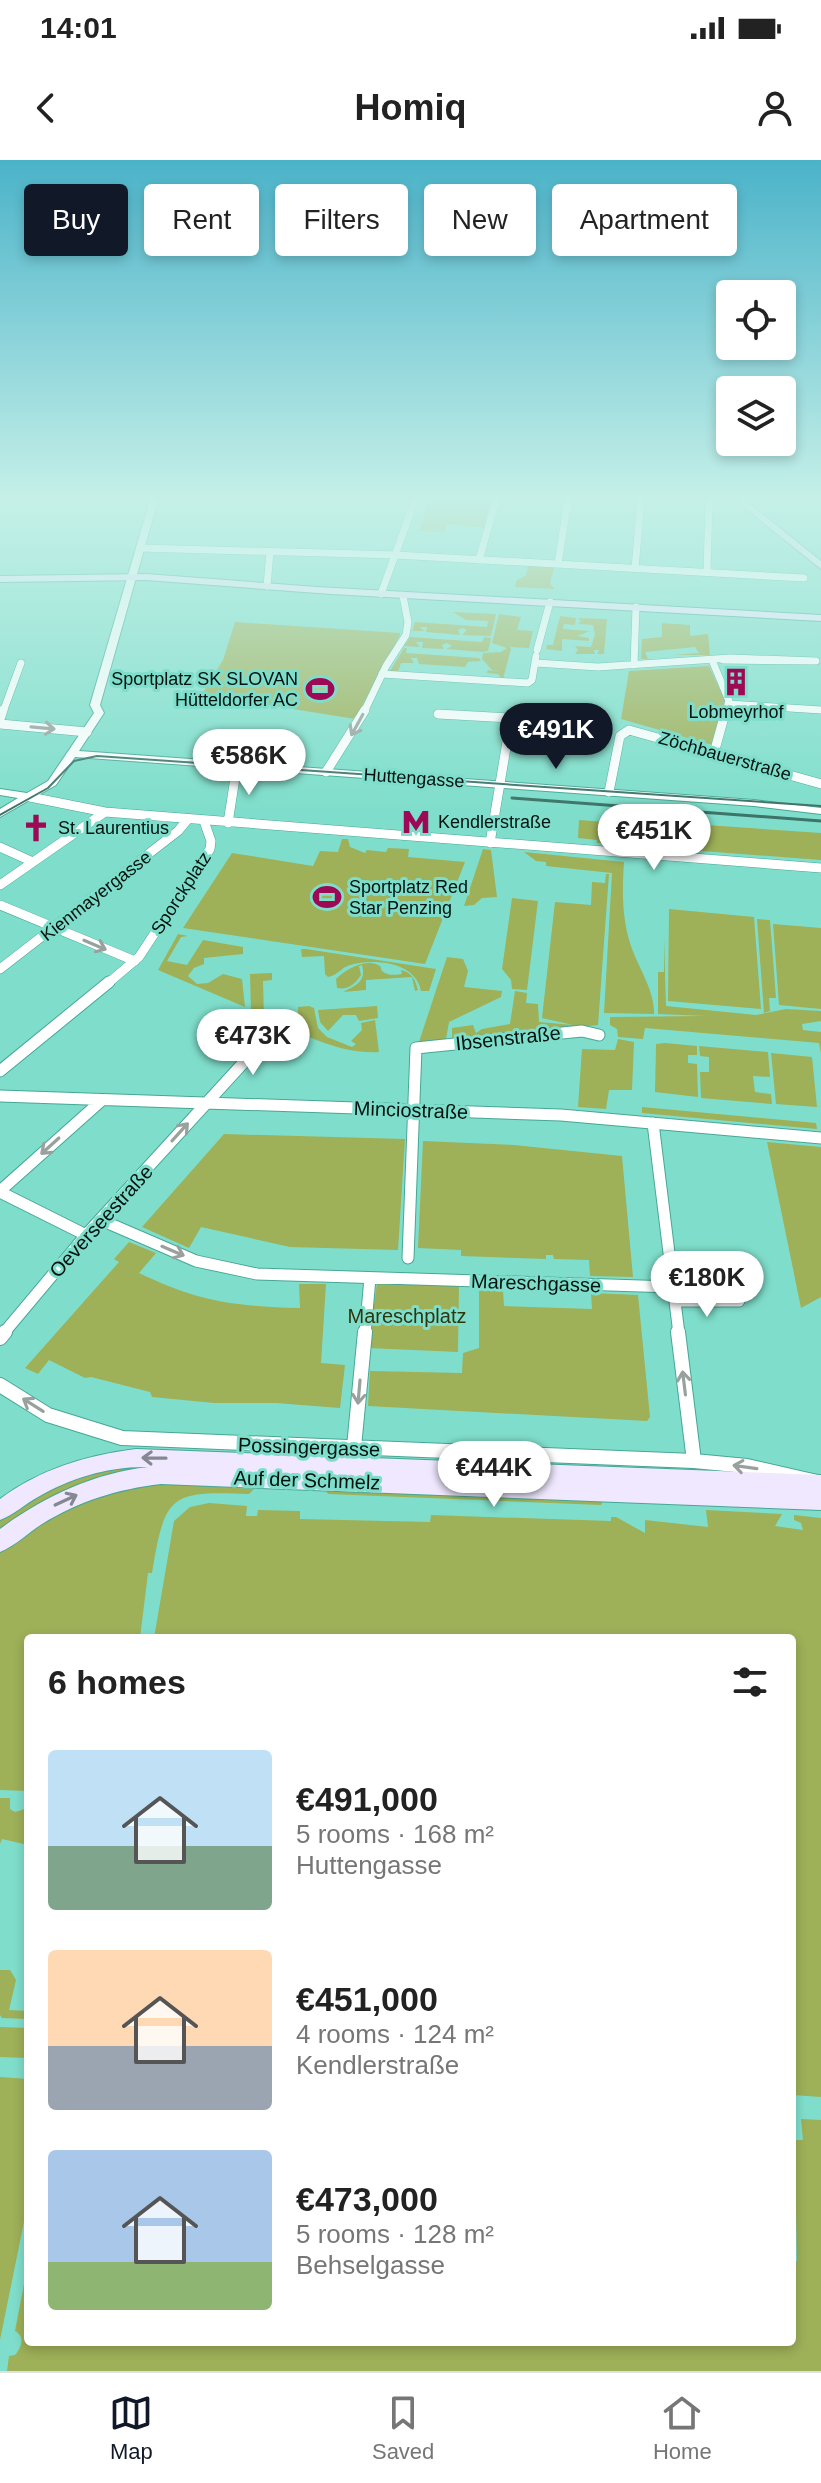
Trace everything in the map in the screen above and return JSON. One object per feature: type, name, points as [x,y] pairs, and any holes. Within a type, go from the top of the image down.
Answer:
[{"type":"main road","points":[[570,603],[821,618]]},
{"type":"main road","name":"Auf der Schmelz","points":[[0,1511],[63,1474],[107,1461],[136,1458],[821,1484]]},
{"type":"main road","name":"Auf der Schmelz","points":[[0,1542],[36,1516],[78,1494],[119,1481],[161,1475],[821,1501]]},
{"type":"street","points":[[0,814],[52,783],[99,713],[95,705],[125,603]]},
{"type":"street","points":[[326,772],[360,721],[407,631],[404,603]]},
{"type":"street","points":[[382,674],[528,683],[532,680],[550,603]]},
{"type":"street","points":[[634,665],[636,607]]},
{"type":"street","points":[[536,657],[634,665],[712,660],[807,658],[816,661],[723,660]]},
{"type":"street","points":[[712,660],[728,704],[714,753]]},
{"type":"street","points":[[21,663],[0,722],[87,732]]},
{"type":"street","points":[[728,704],[821,710]]},
{"type":"street","points":[[438,714],[511,718],[490,843]]},
{"type":"street","name":"Zöchbauerstraße","points":[[609,792],[620,736],[629,730],[821,784]]},
{"type":"street","name":"Huttengasse","points":[[74,754],[754,803],[821,811]]},
{"type":"street","points":[[228,823],[237,765]]},
{"type":"street","points":[[0,792],[105,812],[821,868]]},
{"type":"street","name":"Huttengasse","points":[[754,803],[821,805]]},
{"type":"street","points":[[0,885],[105,812]]},
{"type":"street","name":"Kienmayergasse","points":[[0,969],[178,831],[188,819]]},
{"type":"street","name":"Sporckplatz","points":[[0,1071],[135,961],[210,849],[211,841],[204,821]]},
{"type":"street","points":[[0,847],[33,862]]},
{"type":"street","points":[[0,905],[135,961]]},
{"type":"street","name":"Oeverseestraße","points":[[0,1338],[86,1235],[277,1026]]},
{"type":"street","name":"Ibsenstraße","points":[[415,1110],[416,1048],[582,1031],[599,1035]]},
{"type":"street","name":"Minciostraße","points":[[0,1096],[561,1115],[821,1138]]},
{"type":"street","points":[[86,1235],[0,1191],[101,1101]]},
{"type":"street","points":[[101,1220],[196,1261],[257,1274],[406,1279],[415,1110]]},
{"type":"street","points":[[653,1123],[694,1461]]},
{"type":"street","points":[[354,1447],[370,1278]]},
{"type":"street","name":"Mareschgasse","points":[[406,1279],[674,1294],[739,1301]]},
{"type":"street","name":"Possingergasse","points":[[0,1385],[48,1415],[122,1438],[694,1461],[747,1466],[821,1484]]},
{"type":"green space","points":[[453,612],[496,614],[491,636],[462,635],[467,630],[462,628],[458,630],[460,635],[426,632],[427,627],[420,627],[424,631],[412,631],[415,622],[487,627],[488,621],[466,620]]},
{"type":"green space","points":[[499,614],[521,617],[517,630],[533,631],[529,648],[511,647],[509,643],[511,649],[503,679],[498,674],[487,673],[488,670],[500,672],[492,670],[482,659],[483,653],[501,652],[507,648],[492,643]]},
{"type":"green space","points":[[560,616],[576,618],[575,625],[564,624],[563,629],[590,631],[577,636],[589,638],[589,641],[562,639],[562,651],[546,649],[547,645],[553,645]]},
{"type":"green space","points":[[578,618],[607,619],[604,654],[597,654],[599,650],[594,650],[595,654],[575,654],[578,650],[575,646],[591,647],[595,634],[593,625],[578,624],[581,621]]},
{"type":"green space","points":[[235,622],[400,635],[355,719],[262,704],[196,704],[223,660]]},
{"type":"green space","points":[[662,623],[690,625],[690,636],[708,634],[710,655],[673,655],[699,653],[695,647],[645,652],[648,659],[641,659],[642,639],[662,637]]},
{"type":"green space","points":[[410,637],[482,642],[484,637],[491,638],[488,651],[483,652],[446,649],[452,646],[447,643],[442,645],[444,649],[422,648],[423,642],[416,642],[420,647],[404,646]]},
{"type":"green space","points":[[404,648],[407,648],[406,653],[479,658],[481,661],[468,662],[465,667],[419,664],[417,658],[411,658],[414,663],[401,663],[398,672],[390,671]]},
{"type":"green space","points":[[709,666],[725,700],[712,745],[621,719],[629,671]]},
{"type":"green space","points":[[606,818],[821,833],[821,860],[597,843],[597,840],[578,838],[579,820],[605,822]]},
{"type":"green space","name":"Sportplatz Red Star Penzing","points":[[342,839],[348,839],[350,847],[365,853],[367,850],[386,852],[388,848],[409,849],[408,857],[465,862],[425,964],[183,928],[232,853],[313,866],[320,851],[338,852]]},
{"type":"green space","points":[[483,849],[491,850],[497,897],[482,898],[474,905],[464,906]]},
{"type":"green space","points":[[524,852],[624,862],[625,923],[633,952],[652,996],[654,1014],[604,1013],[612,873],[546,866],[546,862],[536,861]]},
{"type":"green space","points":[[606,874],[609,874],[598,1025],[452,1039],[452,1028],[473,1025],[476,1033],[510,1024],[515,991],[527,993],[526,1003],[538,1004],[539,1022],[573,1025],[542,1018],[555,902],[591,905],[592,882],[605,883]]},
{"type":"green space","points":[[512,898],[538,901],[527,990],[512,989],[511,980],[502,969]]},
{"type":"green space","points":[[669,909],[754,917],[761,1009],[668,1001]]},
{"type":"green space","points":[[757,919],[770,920],[776,998],[769,998],[770,1011],[764,1013]]},
{"type":"green space","points":[[773,924],[821,928],[821,1009],[779,1005]]},
{"type":"green space","points":[[178,934],[188,936],[181,937],[167,961],[187,965],[203,940],[243,947],[243,954],[204,958],[204,964],[194,968],[188,976],[197,984],[208,983],[223,974],[242,979],[245,1007],[158,970]]},
{"type":"green space","points":[[664,936],[666,1006],[756,1015],[786,1009],[821,1011],[821,1021],[802,1024],[803,1030],[821,1032],[821,1053],[819,1043],[645,1028],[643,1039],[618,1037],[617,1029],[610,1025],[610,1017],[706,1016],[658,1014],[658,972],[664,972]]},
{"type":"green space","points":[[301,949],[436,969],[429,991],[421,991],[418,981],[411,974],[393,964],[371,962],[350,965],[328,977],[324,956],[302,957]]},
{"type":"green space","points":[[447,957],[463,959],[468,971],[464,987],[502,991],[501,997],[449,1022],[446,1039],[419,1042]]},
{"type":"green space","points":[[369,963],[380,966],[382,971],[389,974],[402,974],[401,970],[408,973],[411,975],[414,980],[418,990],[415,991],[412,977],[366,980],[366,990],[343,992],[361,979],[362,965],[359,966],[361,975],[354,984],[337,988],[336,979],[340,975],[356,966]]},
{"type":"green space","points":[[272,973],[272,980],[263,981],[264,1017],[251,1011],[250,974]]},
{"type":"green space","points":[[377,1006],[378,1018],[359,1021],[356,1015],[343,1015],[328,1031],[320,1022],[318,1010]]},
{"type":"green space","points":[[298,1007],[314,1008],[318,1028],[327,1037],[352,1047],[356,1044],[351,1041],[362,1030],[361,1023],[375,1020],[379,1052],[341,1048],[282,1025],[298,1016]]},
{"type":"green space","points":[[618,1039],[634,1042],[632,1090],[609,1090],[606,1109],[578,1107],[582,1049],[615,1050]]},
{"type":"green space","points":[[656,1044],[697,1046],[697,1055],[688,1055],[688,1063],[697,1064],[698,1097],[655,1092]]},
{"type":"green space","points":[[699,1046],[768,1052],[770,1077],[753,1076],[755,1092],[771,1094],[772,1104],[701,1098],[700,1072],[709,1072],[709,1057],[700,1056]]},
{"type":"green space","points":[[771,1053],[812,1057],[817,1107],[776,1104]]},
{"type":"green space","points":[[642,1107],[816,1123],[817,1129],[642,1113]]},
{"type":"green space","points":[[224,1134],[405,1139],[398,1250],[290,1247],[201,1227],[189,1248],[142,1227]]},
{"type":"green space","points":[[423,1141],[514,1145],[622,1156],[633,1277],[590,1276],[589,1260],[554,1259],[553,1255],[546,1255],[546,1259],[461,1256],[461,1250],[418,1248]]},
{"type":"green space","points":[[767,1142],[821,1147],[821,1297],[801,1308]]},
{"type":"green space","points":[[129,1242],[156,1253],[139,1273],[217,1301],[300,1308],[299,1284],[326,1284],[321,1363],[345,1365],[340,1408],[152,1397],[150,1392],[85,1378],[49,1360],[38,1374],[25,1368],[119,1262],[114,1259]]},
{"type":"green space","name":"Mareschplatz","points":[[377,1283],[459,1283],[458,1352],[368,1348]]},
{"type":"green space","points":[[479,1289],[503,1290],[504,1306],[592,1309],[591,1293],[638,1295],[650,1417],[647,1421],[368,1406],[370,1371],[462,1373],[463,1353],[479,1348]]},
{"type":"green space","points":[[157,1465],[169,1469],[0,1533],[0,1521],[55,1488],[114,1470]]},
{"type":"green space","points":[[147,1483],[254,1489],[249,1494],[187,1497],[168,1512],[152,1573],[148,1573],[140,1634],[24,1634],[24,1791],[0,1790],[0,1551],[72,1504]]},
{"type":"green space","points":[[326,1491],[603,1501],[601,1505],[328,1494]]},
{"type":"green space","points":[[209,1503],[247,1506],[246,1516],[257,1516],[258,1510],[300,1511],[300,1519],[430,1522],[431,1515],[611,1521],[611,1517],[616,1517],[645,1533],[645,1520],[708,1527],[706,1510],[782,1514],[775,1526],[803,1530],[801,1523],[794,1520],[794,1515],[821,1518],[821,2097],[796,2095],[796,1634],[155,1634],[174,1521],[190,1507]]},
{"type":"green space","points":[[0,1798],[10,1798],[10,1809],[15,1812],[24,1809],[24,1844],[2,1839],[0,1844]]},
{"type":"green space","points":[[0,1970],[10,1970],[16,1980],[9,2010],[24,2011],[24,2019],[2,2018]]},
{"type":"green space","points":[[0,2027],[24,2028],[24,2058],[0,2057]]},
{"type":"green space","points":[[0,2077],[24,2079],[24,2222],[0,2340]]},
{"type":"green space","points":[[801,2119],[821,2120],[821,2371],[7,2371],[9,2356],[15,2355],[21,2343],[15,2331],[24,2284],[24,2346],[796,2346],[796,2140],[803,2140]]},
{"type":"tram line","points":[[0,815],[48,788],[74,761],[97,756],[821,806]]},
{"type":"railway","points":[[512,798],[821,821]]},
{"type":"place","name":"Lobmeyrhof","points":[[736,682]]},
{"type":"place","name":"Sportplatz SK SLOVAN Hütteldorfer AC","points":[[320,689]]},
{"type":"place","name":"Kendlerstraße","points":[[416,822]]},
{"type":"place","name":"St. Laurentius","points":[[36,828]]},
{"type":"place","name":"Sportplatz Red Star Penzing","points":[[327,897]]}]
